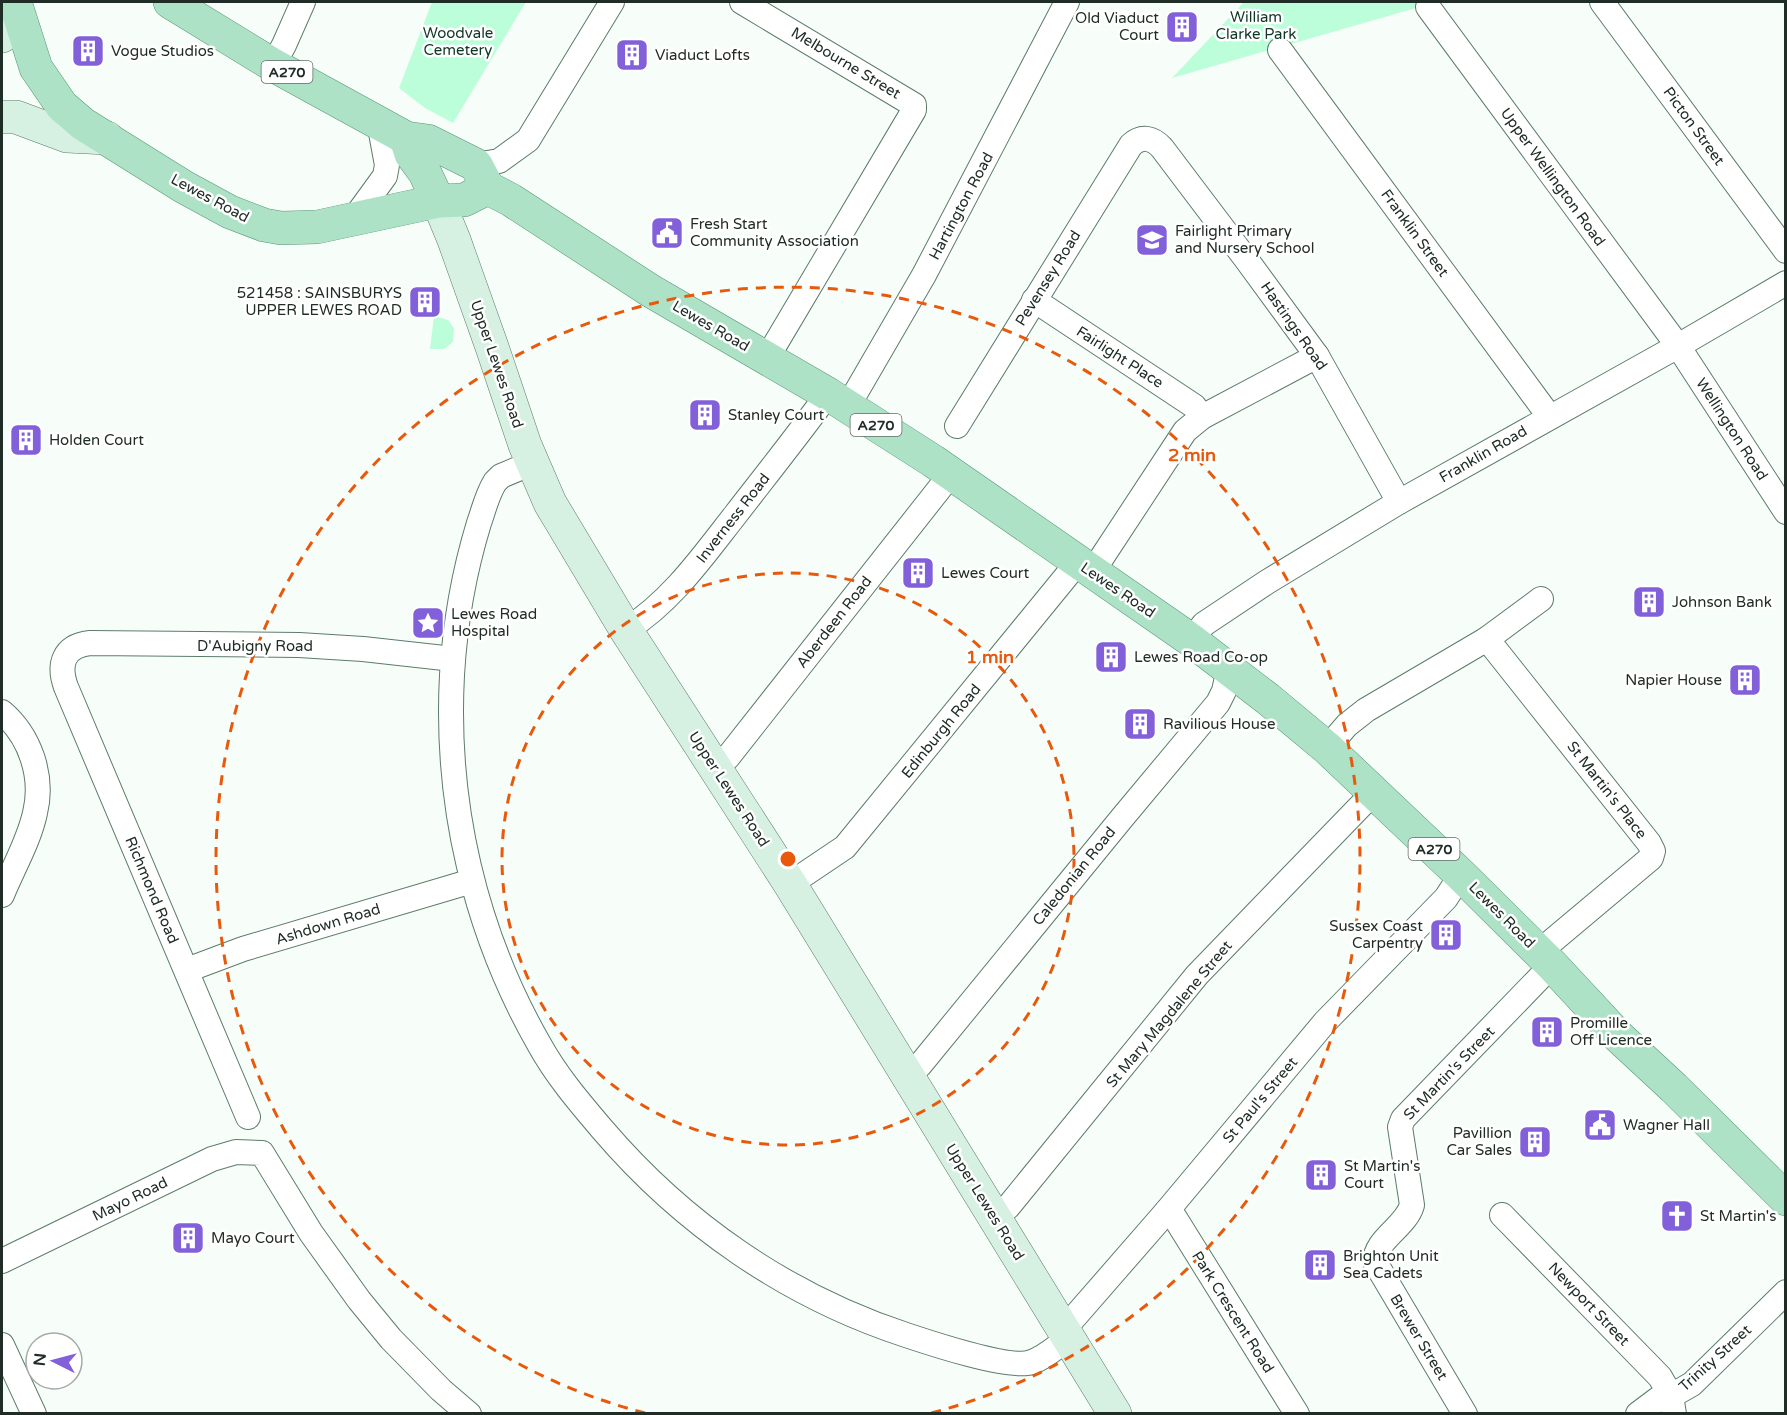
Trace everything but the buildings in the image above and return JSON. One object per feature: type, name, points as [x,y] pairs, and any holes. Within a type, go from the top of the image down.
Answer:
[{"type":"main road","name":"Lewes Road","points":[[170,2],[273,65],[379,122],[414,152],[428,141],[482,177],[511,200],[651,291],[838,400],[951,474],[1191,640],[1327,748],[1375,791],[1461,875],[1541,967],[1674,1088],[1785,1199]]},
{"type":"main road","name":"Lewes Road","points":[[13,12],[36,68],[53,94],[71,115],[200,196],[230,212],[264,225],[281,228],[317,227],[438,201],[464,200],[482,177]]},
{"type":"main road","name":"Upper Lewes Road","points":[[414,152],[438,201]]},
{"type":"street","points":[[273,65],[303,2]]},
{"type":"street","points":[[482,177],[499,161],[528,140],[612,2]]},
{"type":"street","name":"Melbourne Street","points":[[742,2],[914,105],[914,110],[874,180],[767,358]]},
{"type":"street","name":"Hartington Road","points":[[838,400],[924,275],[1067,2]]},
{"type":"street","name":"Picton Street","points":[[1602,2],[1785,251]]},
{"type":"street","name":"Upper Wellington Road","points":[[1428,7],[1678,346]]},
{"type":"street","name":"Franklin Street","points":[[1280,50],[1549,416]]},
{"type":"street","points":[[2,117],[16,117],[32,121],[67,136],[106,138]]},
{"type":"street","points":[[353,220],[385,176],[387,165],[379,122]]},
{"type":"street","name":"Pevensey Road","points":[[957,426],[1131,145],[1147,138]]},
{"type":"street","name":"Hastings Road","points":[[1147,138],[1162,148],[1317,356],[1399,502]]},
{"type":"street","name":"Upper Lewes Road","points":[[438,201],[532,463],[550,504],[626,630],[790,884],[1115,1413]]},
{"type":"street","name":"Franklin Road","points":[[1191,640],[1204,624],[1267,582],[1399,502],[1549,416],[1678,346],[1785,283]]},
{"type":"street","name":"Fairlight Place","points":[[1034,300],[1194,406],[1202,417]]},
{"type":"street","name":"Wellington Road","points":[[1678,346],[1785,513]]},
{"type":"street","name":"Edinburgh Road","points":[[790,884],[845,847],[1086,567],[1185,431],[1202,417],[1317,356]]},
{"type":"street","name":"Inverness Road","points":[[626,630],[662,602],[684,579],[794,441],[838,400]]},
{"type":"street","name":"St Paul's Street","points":[[532,463],[501,476],[491,488],[464,578],[453,659],[451,700],[453,776],[463,842],[472,881],[496,955],[516,1002],[540,1046],[565,1084],[621,1151],[694,1220],[756,1264],[796,1288],[848,1314],[921,1340],[1010,1362],[1026,1364],[1046,1355],[1072,1320],[1167,1211],[1325,1022],[1446,898],[1461,875]]},
{"type":"street","name":"Aberdeen Road","points":[[715,768],[728,757],[951,474]]},
{"type":"street","points":[[1327,748],[1347,725],[1366,710],[1487,639],[1541,599]]},
{"type":"street","name":"St Martin's Place","points":[[1487,639],[1653,851],[1651,858],[1541,967]]},
{"type":"street","name":"D'Aubigny Road","points":[[63,662],[74,648],[90,643],[299,645],[363,649],[453,659]]},
{"type":"street","name":"Richmond Road","points":[[63,662],[62,676],[66,687],[248,1117]]},
{"type":"street","name":"Caledonian Road","points":[[907,1075],[920,1065],[1218,703],[1224,692],[1229,669]]},
{"type":"street","points":[[2,712],[14,724],[28,747],[36,771],[37,793],[33,821],[2,895]]},
{"type":"street","name":"St Mary Magdalene Street","points":[[995,1217],[1008,1207],[1197,975],[1375,791]]},
{"type":"street","name":"Ashdown Road","points":[[186,970],[243,949],[472,881]]},
{"type":"street","name":"St Martin's Street","points":[[1374,1259],[1377,1251],[1410,1212],[1412,1205],[1399,1131],[1403,1119],[1541,967]]},
{"type":"street","name":"Mayo Road","points":[[2,1261],[212,1159],[236,1152],[262,1153],[311,1233],[359,1300],[391,1340],[469,1413]]},
{"type":"street","name":"Park Crescent Road","points":[[1167,1211],[1175,1218],[1297,1413]]},
{"type":"street","name":"Newport Street","points":[[1502,1215],[1660,1377],[1673,1405]]},
{"type":"street","name":"Brewer Street","points":[[1374,1259],[1465,1413]]},
{"type":"street","name":"Trinity Street","points":[[1638,1413],[1658,1399],[1673,1405],[1785,1292]]},
{"type":"street","points":[[2,1345],[34,1413]]},
{"type":"green space","name":"Woodvale Cemetery","points":[[432,2],[526,2],[453,123],[425,108],[399,88]]},
{"type":"green space","name":"William Clarke Park","points":[[1244,2],[1437,2],[1172,78]]},
{"type":"green space","points":[[434,316],[448,320],[454,328],[453,342],[444,349],[430,349]]},
{"type":"place","name":"Old Viaduct Court","points":[[1182,27]]},
{"type":"place","name":"Vogue Studios","points":[[88,51]]},
{"type":"place","name":"Viaduct Lofts","points":[[632,55]]},
{"type":"place","name":"Fresh Start Community Association","points":[[667,233]]},
{"type":"place","name":"Fairlight Primary and Nursery School","points":[[1152,240]]},
{"type":"place","name":"521458 : SAINSBURYS UPPER LEWES ROAD","points":[[425,302]]},
{"type":"place","name":"Stanley Court","points":[[705,415]]},
{"type":"place","name":"Holden Court","points":[[26,440]]},
{"type":"place","name":"Lewes Court","points":[[918,573]]},
{"type":"place","name":"Johnson Bank","points":[[1649,602]]},
{"type":"place","name":"Lewes Road Hospital","points":[[428,623]]},
{"type":"place","name":"Lewes Road Co-op","points":[[1111,657]]},
{"type":"place","name":"Napier House","points":[[1745,680]]},
{"type":"place","name":"Ravilious House","points":[[1140,724]]},
{"type":"place","name":"Sussex Coast Carpentry","points":[[1446,935]]},
{"type":"place","name":"Promille Off Licence","points":[[1547,1032]]},
{"type":"place","name":"Wagner Hall","points":[[1600,1125]]},
{"type":"place","name":"Pavillion Car Sales","points":[[1535,1142]]},
{"type":"place","name":"St Martin's Court","points":[[1321,1175]]},
{"type":"place","name":"St Martin's","points":[[1677,1216]]},
{"type":"place","name":"Mayo Court","points":[[188,1238]]},
{"type":"place","name":"Brighton Unit Sea Cadets","points":[[1320,1265]]}]
